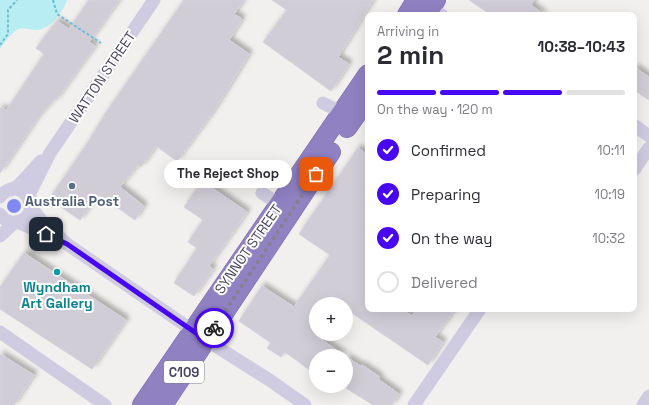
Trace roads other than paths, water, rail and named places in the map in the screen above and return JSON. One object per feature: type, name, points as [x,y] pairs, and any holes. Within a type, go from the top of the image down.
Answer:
[{"type":"highway","points":[[414,12],[428,6]]},
{"type":"highway","name":"SYNNOT STREET","points":[[142,405],[199,335],[347,117],[365,80]]},
{"type":"highway","name":"SYNNOT STREET","points":[[347,117],[365,101]]},
{"type":"highway","name":"SYNNOT STREET","points":[[162,405],[199,335]]},
{"type":"street","name":"WATTON STREET","points":[[30,204],[30,193],[50,153],[154,0]]},
{"type":"street","points":[[323,103],[347,117]]},
{"type":"street","points":[[637,127],[649,136]]},
{"type":"street","points":[[637,166],[649,148]]},
{"type":"street","name":"WATTON STREET","points":[[0,197],[4,193],[18,186],[50,153]]},
{"type":"street","points":[[11,190],[21,191],[25,194],[41,220],[67,244],[199,335],[305,405]]},
{"type":"street","points":[[262,193],[285,207]]},
{"type":"street","points":[[0,236],[15,222],[21,221],[28,215],[30,204]]},
{"type":"street","points":[[0,214],[5,220],[15,222],[67,244]]},
{"type":"street","points":[[414,405],[478,312]]},
{"type":"street","points":[[0,332],[106,405]]},
{"type":"street","points":[[643,405],[649,396]]},
{"type":"water","points":[[11,199],[17,199],[21,203],[21,209],[17,213],[11,213],[7,209],[7,203]]},
{"type":"place","name":"The Reject Shop","points":[[316,174]]},
{"type":"place","name":"Australia Post","points":[[72,186]]},
{"type":"place","name":"Wyndham Art Gallery","points":[[57,272]]}]
